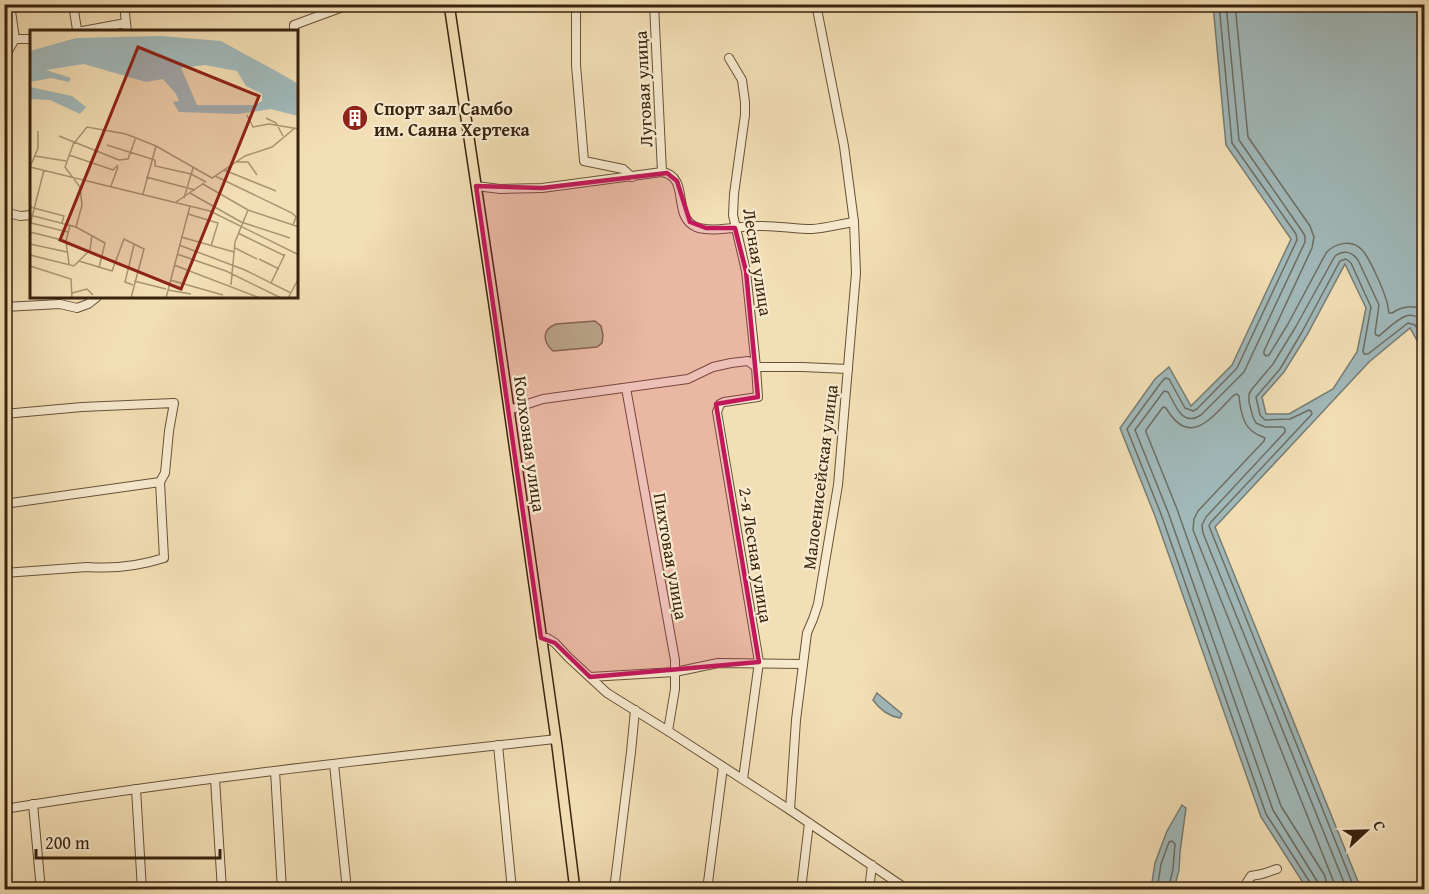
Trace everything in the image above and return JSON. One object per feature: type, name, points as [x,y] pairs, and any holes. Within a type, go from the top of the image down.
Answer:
[{"type":"main road","name":"Колхозная улица","points":[[448,4],[509,410],[575,890]]},
{"type":"street","points":[[4,58],[15,39],[10,4]]},
{"type":"street","points":[[73,4],[77,30]]},
{"type":"street","points":[[89,30],[126,27],[124,4]]},
{"type":"street","points":[[294,30],[294,25],[351,4]]},
{"type":"street","points":[[576,4],[576,65],[584,161],[623,169],[632,177]]},
{"type":"street","name":"Луговая улица","points":[[654,4],[662,172]]},
{"type":"street","name":"Малоенисейская улица","points":[[790,810],[796,720],[807,633],[818,604],[838,485],[856,273],[854,222],[844,146],[816,4]]},
{"type":"street","points":[[15,39],[30,39]]},
{"type":"street","name":"Лесная улица","points":[[729,58],[742,80],[745,102],[733,215],[746,271],[756,367]]},
{"type":"street","points":[[476,186],[500,189],[542,188],[662,172],[673,176],[677,181],[683,212],[686,218],[696,226],[735,228],[759,225],[812,229],[854,222]]},
{"type":"street","points":[[4,212],[30,216]]},
{"type":"street","points":[[4,308],[60,304],[76,308],[88,304],[96,298]]},
{"type":"street","points":[[509,410],[543,399],[688,379],[731,363],[748,361],[756,367],[848,369]]},
{"type":"street","name":"2-я Лесная улица","points":[[743,779],[759,662],[717,412],[720,404],[724,402],[758,397],[756,367]]},
{"type":"street","name":"Пихтовая улица","points":[[626,388],[675,660],[675,688],[668,730]]},
{"type":"street","points":[[4,414],[82,407],[174,403],[165,473],[160,482],[164,558],[144,564],[4,573]]},
{"type":"street","points":[[4,504],[160,482]]},
{"type":"street","points":[[541,638],[547,638],[555,643],[607,693],[743,779],[908,890]]},
{"type":"street","points":[[590,677],[675,672],[718,663],[803,664]]},
{"type":"street","points":[[614,890],[632,752],[635,710]]},
{"type":"street","points":[[4,809],[275,771],[556,739]]},
{"type":"street","points":[[498,745],[512,890]]},
{"type":"street","points":[[334,764],[346,890]]},
{"type":"street","points":[[707,890],[723,767]]},
{"type":"street","points":[[275,771],[282,890]]},
{"type":"street","points":[[215,779],[222,890]]},
{"type":"street","points":[[136,789],[142,890]]},
{"type":"street","points":[[33,804],[40,890]]},
{"type":"street","points":[[801,890],[809,823]]},
{"type":"street","points":[[869,890],[872,865]]},
{"type":"street","points":[[1242,890],[1251,876],[1277,869]]},
{"type":"highlighted area","points":[[667,173],[677,181],[690,222],[706,228],[735,228],[746,271],[758,397],[716,404],[759,662],[590,677],[555,643],[541,638],[476,186],[542,188]]},
{"type":"green space","points":[[595,321],[601,326],[603,335],[602,343],[597,347],[553,351],[547,344],[546,333],[556,324]]},
{"type":"water","points":[[1213,5],[1424,5],[1424,353],[1410,328],[1369,362],[1215,527],[1361,889],[1307,889],[1261,817],[1155,516],[1120,428],[1155,379],[1169,367],[1191,406],[1232,365],[1291,239],[1226,145]],"holes":[[[1345,264],[1366,308],[1357,352],[1333,389],[1289,414],[1266,414],[1262,397],[1284,372],[1307,335]]]},
{"type":"water","points":[[877,693],[902,714],[900,718],[878,707],[873,700]]},
{"type":"water","points":[[1182,805],[1186,808],[1179,870],[1174,889],[1151,889],[1155,863],[1167,831]]},
{"type":"place","name":"Спорт зал Самбо им. Саяна Хертека","points":[[355,118]]}]
